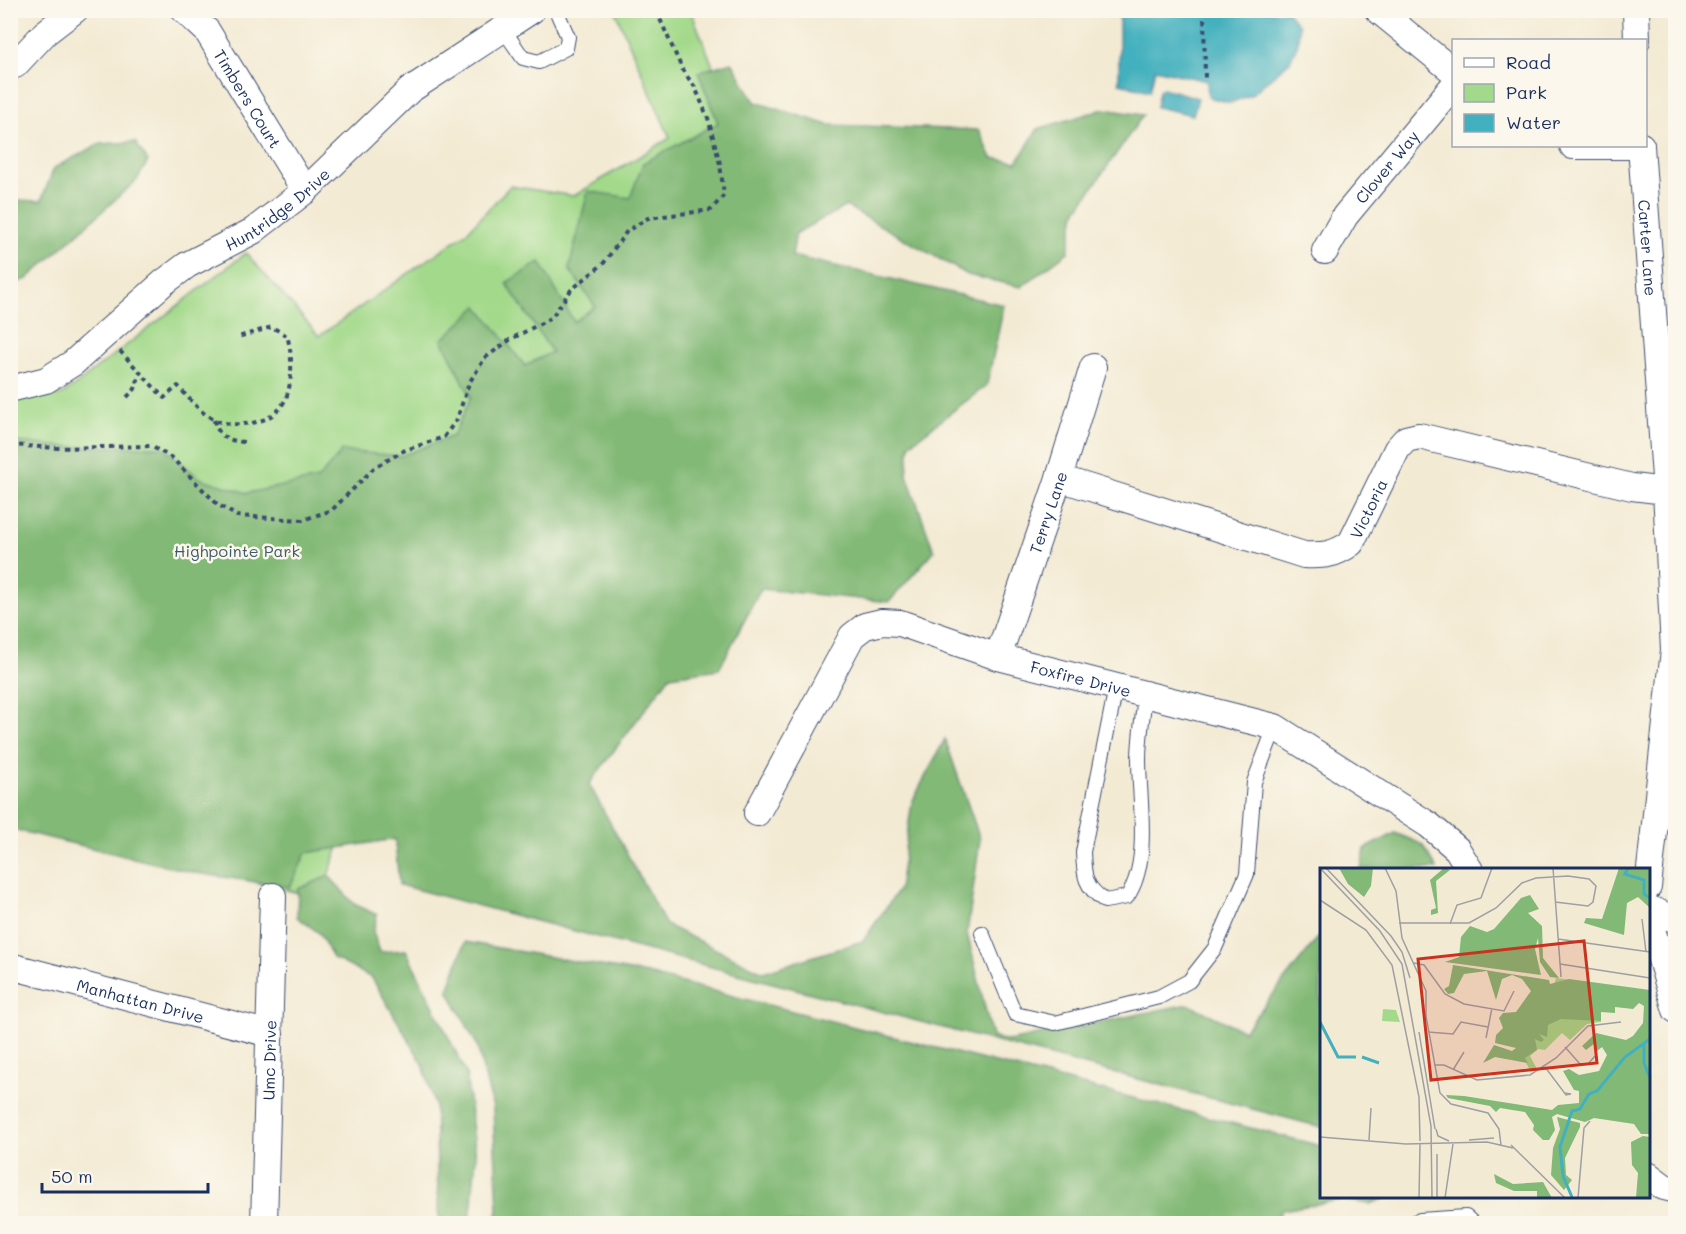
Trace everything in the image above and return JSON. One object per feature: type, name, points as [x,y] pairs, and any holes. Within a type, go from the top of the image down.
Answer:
[{"type":"street","points":[[15,65],[45,33],[75,10]]},
{"type":"street","name":"Timbers Court","points":[[184,10],[207,31],[305,190]]},
{"type":"street","points":[[1378,10],[1452,70]]},
{"type":"street","points":[[1636,10],[1637,39]]},
{"type":"street","name":"Huntridge Drive","points":[[10,389],[46,380],[74,363],[163,283],[187,265],[253,231],[305,190],[410,90],[531,11]]},
{"type":"street","name":"Clover Way","points":[[1325,251],[1345,216],[1452,87]]},
{"type":"street","name":"Carter Lane","points":[[1641,147],[1666,491],[1674,650],[1650,869]]},
{"type":"street","name":"Terry Lane","points":[[998,657],[1059,478],[1093,367]]},
{"type":"street","name":"Victoria","points":[[1059,478],[1304,555],[1323,556],[1339,552],[1351,543],[1397,449],[1406,439],[1419,436],[1632,487],[1666,491]]},
{"type":"street","name":"Foxfire Drive","points":[[757,813],[852,636],[865,626],[882,622],[900,623],[998,657],[1275,727],[1429,825],[1457,849],[1469,868]]},
{"type":"street","name":"Umc Drive","points":[[264,1224],[273,896]]},
{"type":"street","points":[[1650,906],[1676,900]]},
{"type":"street","points":[[1650,908],[1676,920]]},
{"type":"street","points":[[1650,923],[1676,1010]]},
{"type":"street","name":"Manhattan Drive","points":[[10,966],[270,1034]]},
{"type":"street","points":[[1650,1176],[1664,1187],[1676,1190]]},
{"type":"lane","points":[[503,29],[523,58],[538,62],[566,48],[568,37],[556,10]]},
{"type":"lane","points":[[1116,687],[1083,852],[1084,876],[1092,892],[1105,901],[1127,897],[1136,883],[1141,862],[1138,756],[1145,694]]},
{"type":"lane","points":[[982,933],[1015,1014],[1055,1023],[1159,997],[1189,981],[1215,948],[1247,874],[1254,782],[1275,727]]},
{"type":"lane","points":[[1409,1224],[1420,1220],[1466,1217],[1474,1224]]},
{"type":"path","points":[[10,445],[57,448],[151,446],[172,458],[217,504],[237,516],[303,519],[332,510],[374,468],[403,451],[444,437],[457,419],[469,382],[485,358],[511,339],[551,318],[571,290],[603,264],[627,231],[648,218],[711,210],[724,195],[720,164],[708,118],[695,87],[683,71],[656,10]]},
{"type":"path","points":[[1204,10],[1205,82]]},
{"type":"path","points":[[106,335],[164,398],[178,386],[201,412],[214,420],[228,424],[249,424],[265,419],[280,408],[288,390],[291,350],[287,336],[272,327],[238,337]]},
{"type":"path","points":[[127,397],[135,389],[140,373]]},
{"type":"path","points":[[214,420],[216,429],[222,436],[232,441],[245,442]]},
{"type":"green space","name":"Highpointe Park","points":[[615,11],[691,11],[786,250],[387,724],[319,898],[11,822],[11,399],[62,395],[246,253],[319,336],[466,233],[510,186],[574,196],[670,138]]},
{"type":"green space","points":[[732,62],[755,102],[829,125],[979,130],[992,158],[1017,162],[1038,129],[1104,109],[1143,115],[1075,213],[1068,252],[1021,287],[968,275],[846,206],[796,233],[792,256],[1004,305],[987,385],[910,444],[907,475],[934,551],[889,602],[761,589],[719,669],[670,676],[589,784],[666,925],[763,972],[863,941],[899,889],[912,802],[945,739],[980,839],[967,933],[992,1037],[1009,1041],[1188,1004],[1244,1031],[1320,935],[1320,1127],[399,885],[395,839],[306,853],[290,887],[196,873],[11,829],[11,441],[64,447],[163,447],[199,478],[247,493],[318,479],[342,451],[401,456],[453,436],[471,397],[442,340],[478,306],[525,366],[552,352],[506,283],[540,262],[574,322],[595,306],[569,269],[588,191],[630,198],[643,163],[718,123],[698,72]]},
{"type":"green space","points":[[135,142],[148,161],[137,180],[27,279],[11,285],[11,200],[41,201],[54,168],[99,144]]},
{"type":"green space","points":[[1395,833],[1422,844],[1436,868],[1361,868],[1365,849]]},
{"type":"green space","points":[[329,876],[354,904],[377,915],[373,932],[380,952],[406,950],[466,1073],[476,1157],[470,1223],[439,1223],[435,1106],[423,1064],[372,978],[333,958],[319,933],[297,917],[298,889]]},
{"type":"green space","points":[[465,942],[647,974],[1320,1146],[1320,1198],[1385,1198],[1371,1204],[1340,1200],[1282,1210],[1273,1224],[495,1223],[498,1210],[493,1108],[477,1045],[448,990]]},
{"type":"water","points":[[1119,11],[1287,11],[1299,25],[1298,43],[1290,61],[1251,95],[1230,103],[1208,97],[1207,81],[1155,69],[1150,91],[1119,83]]},
{"type":"water","points":[[1163,88],[1198,98],[1193,115],[1156,107],[1159,91]]}]
